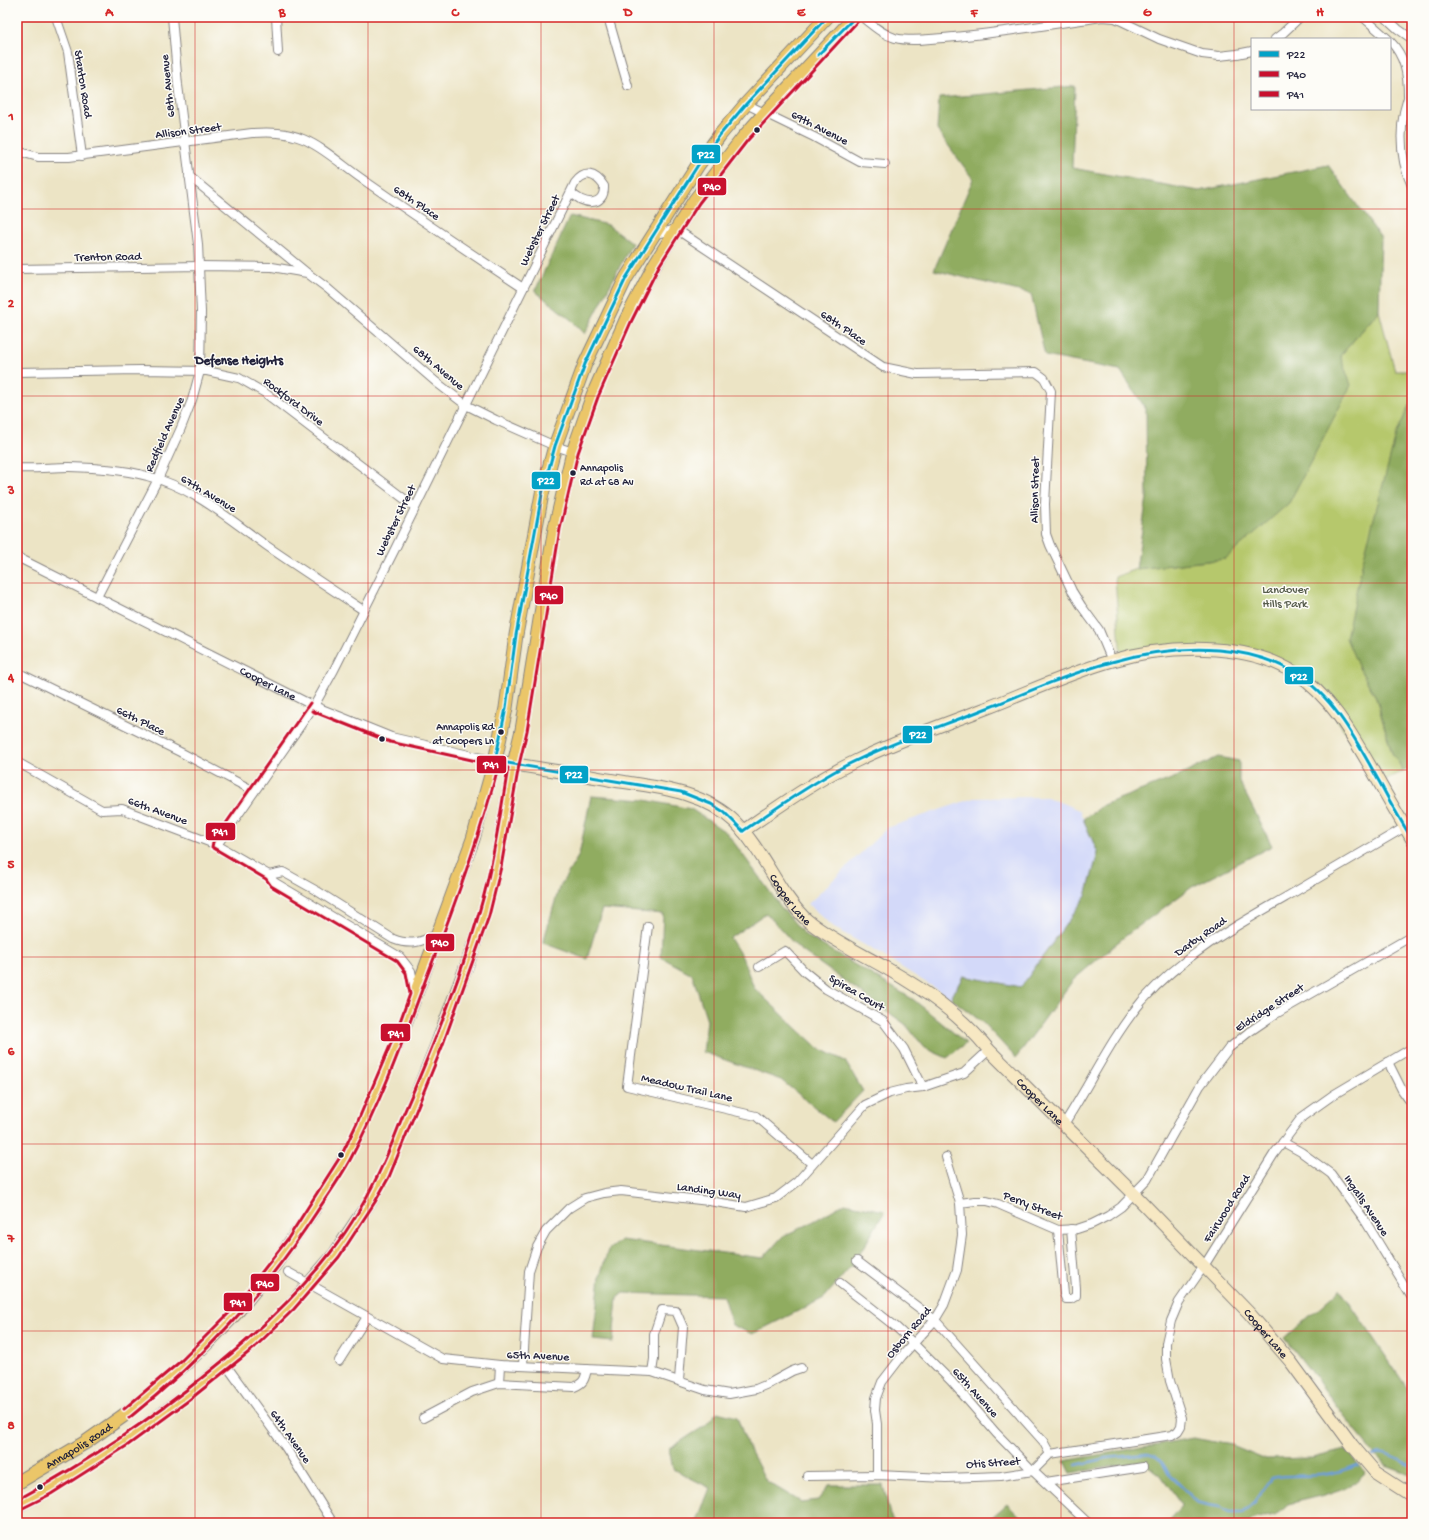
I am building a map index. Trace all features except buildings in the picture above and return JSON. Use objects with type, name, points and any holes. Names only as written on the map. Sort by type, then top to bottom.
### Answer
[{"type":"main road","name":"Annapolis Road","points":[[17,1483],[86,1442],[123,1416],[157,1389],[209,1341],[236,1313],[296,1236],[346,1156],[362,1125],[400,1036],[473,839],[495,761],[506,708],[516,635],[542,494],[555,446],[585,364],[626,278],[652,235],[719,136],[746,104],[827,17]]},
{"type":"main road","name":"Annapolis Road","points":[[17,1506],[61,1483],[121,1444],[226,1365],[264,1332],[310,1285],[335,1254],[353,1229],[384,1175],[437,1045],[484,915],[499,851],[514,764],[522,730],[554,531],[573,452],[593,395],[626,320],[658,258],[676,229],[719,169],[765,113],[855,17]]},
{"type":"street","name":"Stanton Road","points":[[56,17],[68,52],[82,156]]},
{"type":"street","name":"68th Avenue","points":[[172,17],[200,266]]},
{"type":"street","points":[[276,17],[278,52]]},
{"type":"street","points":[[608,17],[628,86]]},
{"type":"street","points":[[862,17],[878,30],[886,34],[896,38],[910,40],[962,37],[1103,17],[1115,17],[1159,39],[1202,54],[1219,56],[1237,54],[1251,50]]},
{"type":"street","points":[[1276,38],[1300,17]]},
{"type":"street","points":[[1363,17],[1387,38]]},
{"type":"street","points":[[1385,17],[1398,30],[1412,39]]},
{"type":"street","points":[[1391,38],[1398,30]]},
{"type":"street","points":[[1391,42],[1396,47],[1406,71],[1408,96],[1400,140],[1404,163],[1412,186]]},
{"type":"street","points":[[1408,96],[1412,88]]},
{"type":"street","name":"69th Avenue","points":[[746,104],[820,140],[860,162],[885,164]]},
{"type":"street","name":"Allison Street","points":[[17,152],[38,157],[82,156],[271,132],[283,133],[297,137]]},
{"type":"street","name":"68th Place","points":[[297,137],[318,147],[364,181],[523,288]]},
{"type":"street","name":"68th Avenue","points":[[189,176],[327,288],[436,382],[466,405],[555,446],[573,452]]},
{"type":"street","name":"Webster Street","points":[[218,845],[314,706],[416,506],[571,192]]},
{"type":"street","points":[[652,235],[676,229]]},
{"type":"street","name":"68th Place","points":[[676,229],[882,366],[917,374],[1036,372],[1044,378]]},
{"type":"street","points":[[200,266],[272,267],[307,272]]},
{"type":"street","name":"Trenton Road","points":[[17,269],[200,266]]},
{"type":"street","name":"Redfield Avenue","points":[[98,597],[158,479],[192,400],[200,371],[200,266]]},
{"type":"street","name":"Rockford Drive","points":[[17,372],[140,370],[200,371],[239,378],[253,385],[416,506]]},
{"type":"street","name":"Allison Street","points":[[1044,378],[1051,391],[1045,504],[1046,534],[1072,591],[1099,630],[1112,661]]},
{"type":"street","name":"67th Avenue","points":[[17,468],[94,468],[133,473],[158,479],[185,490],[201,499],[317,580],[363,610]]},
{"type":"street","name":"Cooper Lane","points":[[17,557],[314,706],[391,737],[495,761],[681,792],[712,804],[724,812],[743,831],[799,913],[808,921],[851,949],[919,988],[952,1011],[974,1031],[990,1050],[1204,1266],[1271,1338],[1362,1458],[1375,1472],[1412,1496]]},
{"type":"street","points":[[743,831],[791,798],[856,761],[1017,695],[1112,661],[1139,654],[1197,648],[1225,650],[1271,661],[1292,671],[1316,688],[1337,712],[1408,825],[1412,839]]},
{"type":"street","name":"66th Place","points":[[17,672],[180,752],[254,791]]},
{"type":"street","name":"66th Avenue","points":[[17,762],[102,810],[122,809],[218,845],[269,875],[274,882],[400,957],[411,970],[415,994]]},
{"type":"street","name":"Darby Road","points":[[1064,1124],[1124,1026],[1142,1002],[1179,965],[1210,942],[1408,825]]},
{"type":"street","points":[[269,875],[283,872],[403,943],[414,943],[438,934]]},
{"type":"street","name":"Meadow Trail Lane","points":[[648,926],[627,1086],[756,1116],[812,1164]]},
{"type":"street","name":"Eldridge Street","points":[[1134,1194],[1147,1180],[1200,1086],[1230,1048],[1249,1032],[1274,1015],[1412,936]]},
{"type":"street","name":"Spirea Court","points":[[760,967],[785,951],[805,972],[826,989],[883,1021],[904,1049],[923,1087]]},
{"type":"street","name":"Fairwood Road","points":[[1050,1454],[1172,1435],[1178,1431],[1181,1426],[1182,1418],[1170,1381],[1166,1360],[1166,1343],[1171,1320],[1179,1302],[1204,1266],[1274,1154],[1302,1117],[1314,1107],[1412,1048]]},
{"type":"street","name":"Landing Way","points":[[522,1366],[528,1271],[537,1247],[546,1231],[570,1208],[585,1198],[604,1193],[621,1191],[746,1207],[776,1198],[797,1182],[865,1105],[890,1093],[923,1087],[964,1073],[990,1050]]},
{"type":"street","points":[[1388,1062],[1402,1090],[1412,1104]]},
{"type":"street","name":"Ingalls Avenue","points":[[1283,1142],[1301,1152],[1331,1174],[1364,1219],[1412,1298]]},
{"type":"street","name":"Osborn Road","points":[[876,1475],[878,1451],[875,1410],[876,1398],[882,1382],[935,1320],[944,1305],[957,1270],[962,1235],[960,1203],[946,1157]]},
{"type":"street","name":"Perry Street","points":[[960,1203],[987,1201],[998,1204],[1058,1230],[1071,1229],[1092,1224],[1108,1216],[1134,1194]]},
{"type":"street","points":[[1058,1230],[1064,1294],[1066,1299],[1071,1299],[1076,1296],[1071,1229]]},
{"type":"street","name":"65th Avenue","points":[[857,1262],[935,1320],[1043,1441],[1050,1454]]},
{"type":"street","name":"65th Avenue","points":[[288,1272],[367,1318],[443,1359],[500,1365],[652,1372],[705,1390],[728,1394],[756,1389],[801,1368]]},
{"type":"street","name":"65th Avenue","points":[[840,1283],[896,1327],[914,1344],[951,1381],[996,1433],[1033,1471],[1088,1523]]},
{"type":"street","points":[[652,1372],[654,1359],[654,1334],[662,1310],[676,1311],[682,1327],[679,1380]]},
{"type":"street","points":[[339,1361],[367,1318]]},
{"type":"street","name":"64th Avenue","points":[[226,1365],[286,1448],[333,1523]]},
{"type":"street","points":[[499,1384],[500,1365]]},
{"type":"street","points":[[423,1418],[472,1392],[499,1384],[574,1387],[582,1384],[586,1378],[587,1369]]},
{"type":"street","name":"Otis Street","points":[[807,1476],[876,1475],[946,1478],[1001,1476],[1033,1471],[1050,1454]]},
{"type":"street","points":[[1046,1482],[1143,1467]]},
{"type":"shaded area","points":[[1047,797],[1079,810],[1099,853],[1086,896],[1021,987],[964,976],[951,998],[835,928],[808,904],[887,828],[974,798]]},
{"type":"green space","points":[[1075,86],[1072,168],[1199,191],[1328,165],[1381,238],[1379,311],[1340,356],[1351,385],[1289,503],[1225,559],[1136,569],[1147,497],[1146,409],[1120,370],[1045,356],[1031,294],[934,270],[973,179],[937,130],[939,98]]},
{"type":"green space","points":[[570,216],[608,225],[632,243],[585,334],[570,319],[535,291]]},
{"type":"green space","name":"Landover Hills Park","points":[[1379,311],[1395,371],[1412,371],[1412,399],[1407,410],[1358,666],[1376,697],[1392,753],[1404,771],[1379,783],[1316,688],[1251,655],[1197,648],[1122,658],[1115,577],[1136,569],[1225,559],[1340,356]]},
{"type":"green space","points":[[1412,399],[1412,765],[1404,771],[1392,753],[1376,697],[1358,666],[1346,638],[1363,560],[1396,435]]},
{"type":"green space","points":[[1218,757],[1239,761],[1239,781],[1272,846],[1192,887],[1124,937],[1073,980],[1016,1058],[983,1023],[951,998],[963,976],[1021,987],[1086,896],[1098,853],[1083,819],[1103,805],[1179,776]]},
{"type":"green space","points":[[591,796],[645,800],[691,809],[727,833],[781,907],[805,935],[914,1000],[966,1043],[947,1058],[925,1048],[905,1024],[798,948],[766,913],[730,938],[742,957],[754,988],[817,1047],[845,1061],[863,1091],[833,1122],[781,1080],[703,1052],[707,1020],[692,974],[661,957],[663,914],[602,909],[587,959],[543,943],[559,888],[579,855]]},
{"type":"green space","points":[[845,1203],[885,1211],[855,1262],[824,1298],[752,1334],[732,1325],[723,1296],[623,1293],[617,1298],[613,1342],[593,1340],[600,1276],[608,1250],[621,1240],[763,1258],[783,1236],[807,1225]]},
{"type":"green space","points":[[1340,1289],[1412,1395],[1412,1475],[1385,1465],[1349,1422],[1285,1338]]},
{"type":"green space","points":[[717,1412],[737,1417],[747,1444],[766,1481],[801,1502],[818,1500],[829,1485],[883,1485],[890,1515],[895,1523],[696,1523],[710,1488],[673,1469],[669,1449],[706,1425]]},
{"type":"green space","points":[[1193,1438],[1232,1445],[1266,1459],[1313,1458],[1345,1450],[1366,1472],[1351,1486],[1325,1495],[1288,1504],[1276,1515],[1257,1518],[1245,1523],[1166,1523],[1182,1505],[1160,1474],[1142,1462],[1070,1473],[1064,1461]]},
{"type":"green space","points":[[1007,1504],[1026,1523],[985,1523]]},
{"type":"waterway","points":[[1076,1465],[1107,1458],[1148,1454],[1157,1457],[1163,1463],[1168,1473],[1197,1502],[1221,1507],[1231,1512],[1242,1512],[1255,1502],[1272,1478],[1284,1476],[1321,1475],[1358,1465]]},
{"type":"waterway","points":[[1374,1455],[1388,1455],[1412,1466]]},
{"type":"transit line","name":"P22","points":[[743,831],[724,812],[711,804],[681,792],[495,761],[506,708],[516,635],[542,494],[555,446],[585,364],[626,278],[698,165],[719,136],[746,104],[827,17]]},
{"type":"transit line","name":"P22","points":[[818,55],[855,17]]},
{"type":"transit line","name":"P40","points":[[19,1510],[51,1494],[128,1445],[188,1401],[254,1348],[294,1309],[339,1257],[375,1202],[389,1177],[442,1047],[489,916],[501,867],[519,765],[527,731],[560,529],[578,453],[598,397],[631,322],[659,266],[699,203],[747,141],[859,20]]},
{"type":"transit line","name":"P22","points":[[743,831],[828,775],[859,759],[896,743],[1073,674],[1129,657],[1187,649],[1218,650],[1248,654],[1268,660],[1286,668],[1309,683],[1334,708],[1354,737],[1412,839]]},
{"type":"transit line","name":"P41","points":[[124,1409],[182,1360],[232,1310],[287,1240],[342,1154],[357,1123],[398,1027],[410,994],[406,973],[397,961],[271,886],[266,879],[212,847],[213,842],[310,703]]},
{"type":"transit line","name":"P41","points":[[17,1500],[92,1456],[140,1424],[186,1390],[258,1330],[304,1285],[318,1269],[360,1210],[372,1187],[389,1151],[448,1006],[484,895],[495,847],[508,768],[390,742],[312,711]]},
{"type":"transit line","name":"P40","points":[[129,1418],[207,1348],[253,1298],[296,1243],[347,1165],[383,1091],[448,923],[476,842],[500,760]]},
{"type":"place","name":"Annapolis Rd at 68 Av","points":[[573,473]]},
{"type":"place","name":"Annapolis Rd at Coopers Ln","points":[[501,732]]},
{"type":"district","name":"Defense Heights","points":[[239,359]]}]
